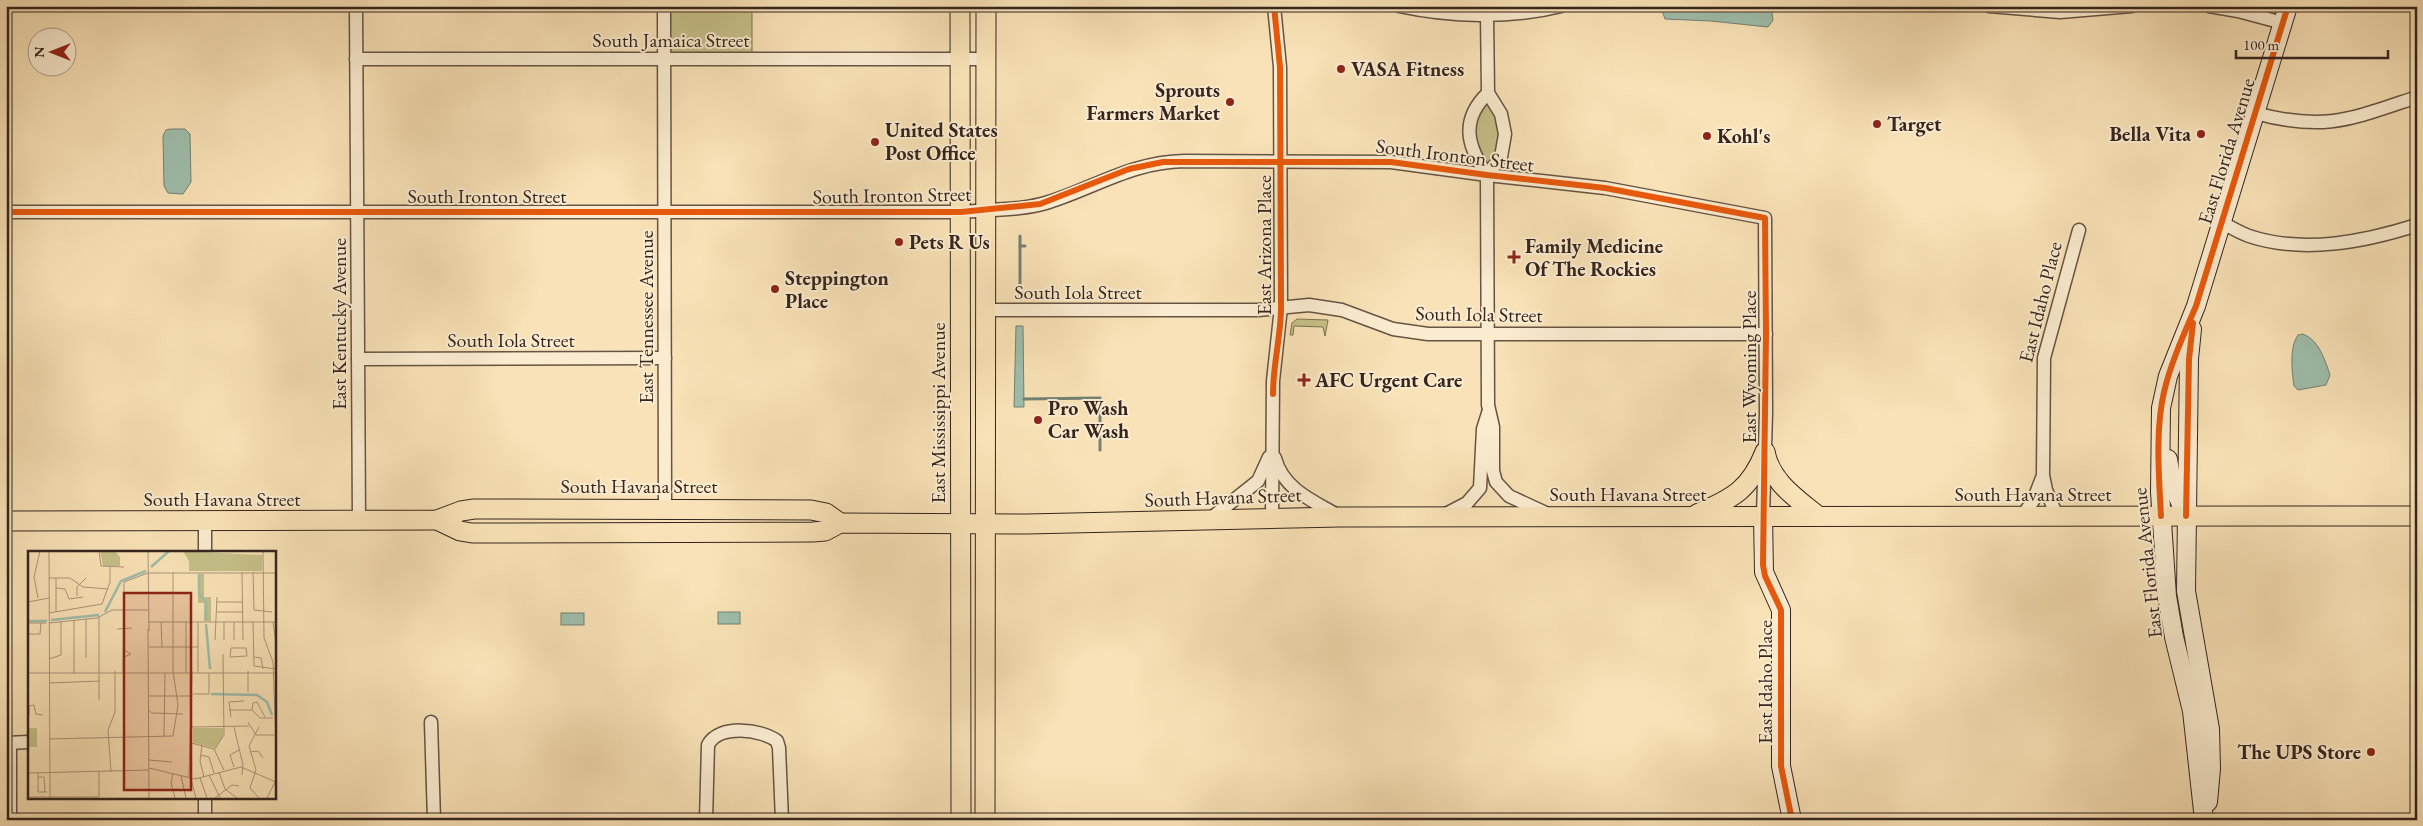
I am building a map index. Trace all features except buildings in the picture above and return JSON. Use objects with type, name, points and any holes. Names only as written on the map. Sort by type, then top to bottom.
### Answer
[{"type":"main road","name":"East Mississippi Avenue","points":[[960,6],[960,820]]},
{"type":"main road","points":[[985,820],[986,6]]},
{"type":"main road","points":[[1691,516],[1729,499],[1747,486],[1756,474],[1766,452]]},
{"type":"main road","points":[[1766,452],[1770,469],[1780,484],[1818,516]]},
{"type":"main road","points":[[679,533],[690,520],[712,508]]},
{"type":"main road","name":"South Havana Street","points":[[6,521],[437,520],[461,511],[474,509],[712,508],[812,510],[826,513],[840,523]]},
{"type":"main road","points":[[526,533],[553,509]]},
{"type":"main road","points":[[640,533],[659,520],[665,509]]},
{"type":"main road","name":"South Havana Street","points":[[437,520],[466,532],[679,533],[813,532],[827,530],[840,523],[985,525],[1340,516],[2417,516]]},
{"type":"street","name":"East Kentucky Avenue","points":[[356,6],[359,521]]},
{"type":"street","name":"East Tennessee Avenue","points":[[664,6],[665,509]]},
{"type":"street","name":"East Arizona Place","points":[[1272,518],[1274,364],[1281,322],[1280,52],[1274,6]]},
{"type":"street","points":[[1399,6],[1444,13],[1487,14],[1523,13],[1561,6]]},
{"type":"street","points":[[1988,6],[2060,12],[2132,6]]},
{"type":"street","points":[[2209,6],[2238,11],[2283,23]]},
{"type":"street","name":"East Florida Avenue","points":[[2205,820],[2192,711],[2167,596],[2161,516],[2160,439],[2163,394],[2176,353],[2196,306],[2288,6]]},
{"type":"street","points":[[1487,14],[1488,93],[1501,114],[1504,134],[1501,156],[1487,176]]},
{"type":"street","name":"South Jamaica Street","points":[[356,58],[985,59]]},
{"type":"street","points":[[1442,516],[1467,503],[1480,488],[1483,429],[1488,412],[1487,176],[1473,152],[1470,139],[1473,112],[1488,93]]},
{"type":"street","points":[[2255,113],[2295,122],[2325,124],[2347,120],[2417,98]]},
{"type":"street","name":"South Ironton Street","points":[[6,212],[961,212],[1047,203],[1121,172],[1154,163],[1184,161],[1280,161],[1391,162],[1487,176],[1605,188],[1765,218]]},
{"type":"street","name":"East Wyoming Place","points":[[1763,516],[1766,452],[1765,218]]},
{"type":"street","points":[[2221,222],[2249,236],[2304,244],[2346,242],[2374,238],[2417,225]]},
{"type":"street","name":"East Idaho Place","points":[[2057,516],[2046,490],[2043,475],[2043,378],[2045,350],[2079,230]]},
{"type":"street","name":"South Iola Street","points":[[985,310],[1258,310],[1309,305],[1335,308],[1393,329],[1420,334],[1766,334]]},
{"type":"street","name":"East Florida Avenue","points":[[2196,306],[2189,359],[2185,570],[2188,610],[2206,699],[2211,742],[2211,769],[2205,820]]},
{"type":"street","name":"South Iola Street","points":[[358,359],[665,358]]},
{"type":"street","points":[[2163,394],[2165,438],[2170,472],[2176,496],[2186,516]]},
{"type":"street","points":[[1488,412],[1493,427],[1492,472],[1496,482],[1509,496],[1552,516]]},
{"type":"street","points":[[1272,445],[1278,468],[1293,489],[1340,516]]},
{"type":"street","points":[[1209,520],[1258,480],[1264,471],[1272,445]]},
{"type":"street","name":"East Idaho Place","points":[[2022,516],[2033,500],[2043,475]]},
{"type":"street","name":"East Idaho Place","points":[[1763,516],[1764,572],[1781,610],[1781,766],[1792,820]]},
{"type":"street","points":[[205,521],[205,551]]},
{"type":"street","points":[[430,722],[434,820]]},
{"type":"street","points":[[706,820],[708,745],[713,736],[718,734],[746,732],[762,733],[777,741],[779,748],[782,820]]},
{"type":"street","points":[[10,820],[8,743],[28,742]]},
{"type":"street","points":[[205,798],[205,820]]},
{"type":"shaded area","points":[[669,6],[752,6],[752,54],[669,54]]},
{"type":"shaded area","points":[[1661,8],[1768,9],[1772,13],[1773,20],[1768,27],[1711,21],[1665,19]]},
{"type":"shaded area","points":[[1488,93],[1501,114],[1496,165],[1479,164],[1470,139]]},
{"type":"shaded area","points":[[185,129],[190,134],[191,182],[183,194],[168,193],[164,186],[163,136],[166,130]]},
{"type":"shaded area","points":[[1297,319],[1328,320],[1325,336],[1323,327],[1294,326],[1293,335],[1290,335],[1292,323]]},
{"type":"shaded area","points":[[1016,326],[1023,326],[1024,407],[1014,407]]},
{"type":"shaded area","points":[[2303,334],[2309,337],[2317,346],[2330,375],[2326,385],[2298,390],[2294,386],[2292,353],[2295,340],[2298,335]]},
{"type":"shaded area","points":[[718,612],[740,612],[740,624],[718,624]]},
{"type":"shaded area","points":[[561,613],[584,613],[584,625],[561,625]]},
{"type":"waterway","points":[[1020,236],[1020,299]]},
{"type":"waterway","points":[[1020,246],[1025,246]]},
{"type":"waterway","points":[[1024,399],[1100,398],[1100,450]]},
{"type":"cycle path","points":[[1273,394],[1281,307],[1280,67],[1274,6]]},
{"type":"cycle path","points":[[2161,516],[2159,422],[2164,392],[2174,359],[2196,306],[2288,6]]},
{"type":"cycle path","points":[[6,212],[961,212],[1040,204],[1129,169],[1163,162],[1391,162],[1605,188],[1765,218],[1766,334],[1763,565],[1765,576],[1781,610],[1781,766],[1792,820]]},
{"type":"cycle path","points":[[2186,516],[2189,359],[2193,323]]},
{"type":"place","name":"VASA Fitness","points":[[1341,69]]},
{"type":"place","name":"Sprouts Farmers Market","points":[[1230,102]]},
{"type":"place","name":"Target","points":[[1877,124]]},
{"type":"place","name":"Bella Vita","points":[[2201,134]]},
{"type":"place","name":"Kohl's","points":[[1707,136]]},
{"type":"place","name":"United States Post Office","points":[[875,142]]},
{"type":"place","name":"Pets R Us","points":[[899,242]]},
{"type":"place","name":"Family Medicine Of The Rockies","points":[[1514,257]]},
{"type":"place","name":"Steppington Place","points":[[775,289]]},
{"type":"place","name":"AFC Urgent Care","points":[[1304,380]]},
{"type":"place","name":"Pro Wash Car Wash","points":[[1038,420]]},
{"type":"place","name":"The UPS Store","points":[[2371,752]]}]
